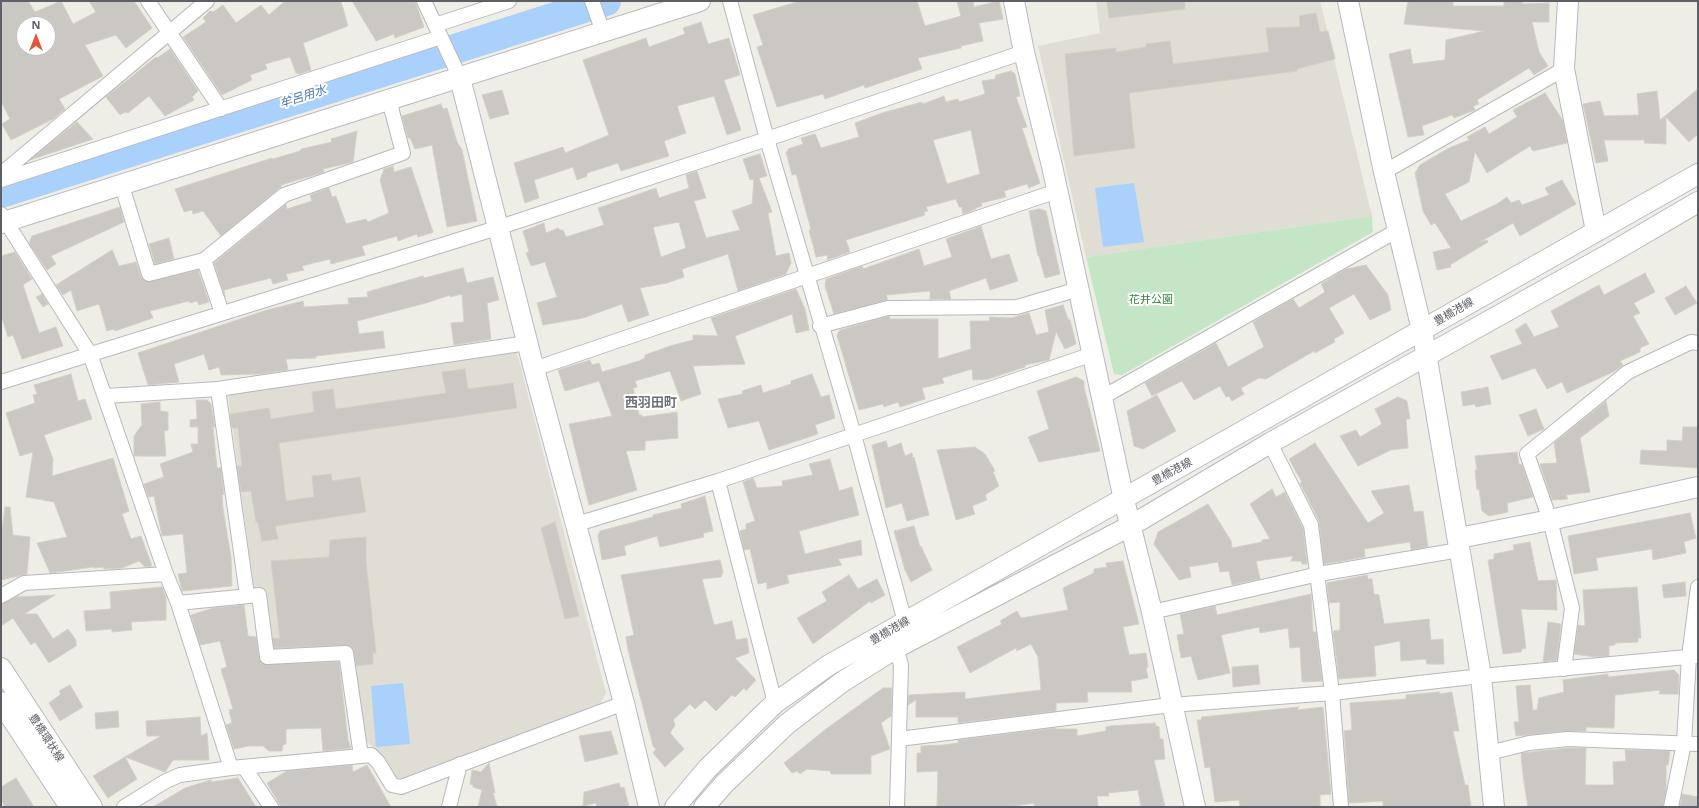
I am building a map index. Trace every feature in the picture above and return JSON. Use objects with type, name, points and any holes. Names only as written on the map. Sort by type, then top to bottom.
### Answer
[{"type":"street","points":[[148,1],[221,109]]},
{"type":"street","points":[[1,174],[168,32],[207,1]]},
{"type":"street","points":[[424,1],[460,78],[497,228],[577,524],[649,807]]},
{"type":"street","points":[[1,180],[221,109],[440,35],[509,1]]},
{"type":"street","points":[[271,807],[238,768],[166,574],[106,396],[90,354],[2,220],[122,186],[460,78],[597,16],[700,1]]},
{"type":"street","points":[[730,1],[767,139],[820,326],[854,435],[905,622]]},
{"type":"street","points":[[1014,1],[1024,52],[1057,190],[1103,397],[1124,500],[1132,525],[1195,807]]},
{"type":"street","points":[[1348,1],[1384,172],[1422,330],[1482,676],[1494,807]]},
{"type":"street","points":[[1568,1],[1564,69],[1596,231]]},
{"type":"street","points":[[1,382],[497,228],[1024,52]]},
{"type":"street","points":[[1384,172],[1564,69]]},
{"type":"street","points":[[122,186],[149,274],[204,260],[284,195],[403,153],[389,100]]},
{"type":"street","name":"豊橋港線","points":[[675,807],[707,769],[775,704],[829,665],[1124,500],[1698,174]]},
{"type":"street","points":[[534,369],[1057,190]]},
{"type":"street","name":"豊橋港線","points":[[704,807],[724,784],[787,724],[842,682],[896,648],[1132,525],[1270,443],[1698,202]]},
{"type":"street","points":[[1103,397],[1398,230]]},
{"type":"street","points":[[204,260],[222,313]]},
{"type":"street","points":[[820,326],[888,308],[1017,307],[1079,289]]},
{"type":"street","points":[[1564,669],[1572,608],[1550,520],[1527,454],[1628,372],[1691,342],[1698,343]]},
{"type":"street","points":[[106,396],[218,390],[527,343]]},
{"type":"street","points":[[577,524],[718,481],[1093,354]]},
{"type":"street","points":[[218,390],[247,595]]},
{"type":"street","points":[[1270,443],[1311,525],[1319,574],[1332,693],[1341,807]]},
{"type":"street","points":[[718,481],[775,704]]},
{"type":"street","points":[[1152,612],[1459,544],[1550,520],[1698,487]]},
{"type":"street","points":[[1,596],[24,583],[166,574]]},
{"type":"street","points":[[1671,807],[1691,743],[1698,587]]},
{"type":"street","points":[[178,603],[259,595],[267,658],[346,652],[360,756]]},
{"type":"street","points":[[896,648],[901,666],[897,807]]},
{"type":"street","points":[[899,739],[1172,705],[1332,693],[1482,676],[1694,656]]},
{"type":"street","name":"豊橋環状線","points":[[1,668],[92,807]]},
{"type":"street","name":"豊橋環状線","points":[[1,702],[70,807]]},
{"type":"street","points":[[124,807],[166,781],[180,775],[360,756],[371,756],[378,762],[392,785],[401,787],[624,704]]},
{"type":"street","points":[[1489,753],[1529,743],[1567,739],[1691,743]]},
{"type":"street","points":[[449,807],[460,764]]},
{"type":"shaded area","points":[[1096,1],[1320,1],[1372,216],[1086,257],[1038,46],[1100,33]]},
{"type":"shaded area","points":[[516,349],[606,693],[600,704],[404,779],[393,777],[382,755],[364,739],[350,647],[271,651],[264,590],[254,590],[228,394]]},
{"type":"green space","name":"花井公園","points":[[1372,216],[1373,232],[1122,375],[1114,374],[1086,257]]},
{"type":"water","points":[[1134,183],[1144,242],[1103,247],[1095,188]]},
{"type":"water","points":[[403,683],[410,744],[376,747],[371,686]]},
{"type":"building","points":[[1,1],[28,1],[35,12],[61,1],[73,24],[96,12],[89,1],[134,1],[152,28],[126,48],[116,35],[85,45],[103,76],[59,99],[65,109],[53,119],[11,140],[2,124],[10,119],[1,101]]},
{"type":"building","points":[[285,1],[341,1],[348,26],[303,43],[311,70],[299,74],[296,73],[290,57],[265,64],[267,69],[250,75],[252,80],[222,95],[183,37],[206,22],[203,18],[210,11],[213,12],[223,5],[236,23],[261,5],[269,15]]},
{"type":"building","points":[[352,1],[415,1],[424,27],[395,38],[394,34],[376,41]]},
{"type":"building","points":[[800,1],[917,1],[925,26],[961,16],[957,1],[973,1],[974,7],[999,1],[1003,19],[979,23],[983,41],[961,46],[961,48],[918,58],[922,69],[865,88],[864,85],[825,99],[823,94],[777,107],[757,47],[763,45],[753,15]]},
{"type":"building","points":[[1107,1],[1185,1],[1185,9],[1109,18]]},
{"type":"building","points":[[1408,1],[1453,1],[1453,6],[1504,6],[1504,1],[1522,1],[1522,4],[1549,3],[1549,22],[1532,22],[1539,52],[1548,66],[1534,75],[1529,68],[1477,100],[1479,104],[1473,106],[1475,110],[1454,118],[1452,115],[1422,126],[1424,135],[1408,137],[1389,54],[1410,49],[1413,64],[1445,60],[1446,40],[1484,31],[1404,24]]},
{"type":"building","points":[[1316,13],[1320,32],[1328,31],[1335,59],[1297,69],[1297,71],[1129,93],[1135,148],[1074,156],[1065,54],[1116,48],[1116,52],[1146,47],[1146,44],[1170,41],[1173,64],[1269,52],[1266,28],[1300,27],[1299,16]]},
{"type":"building","points":[[701,22],[708,44],[729,38],[740,75],[724,80],[741,130],[727,135],[714,96],[677,106],[686,133],[664,141],[669,156],[621,171],[618,163],[587,173],[587,176],[577,180],[573,167],[534,180],[539,198],[525,203],[514,163],[563,147],[565,153],[609,135],[583,60],[646,38],[649,47],[685,34],[683,28]]},
{"type":"building","points":[[170,49],[198,91],[192,97],[194,100],[165,116],[149,96],[128,113],[125,112],[120,115],[106,97],[156,57],[157,58]]},
{"type":"building","points":[[1011,71],[1015,74],[1020,96],[1016,97],[1027,127],[1022,128],[1040,183],[1029,188],[1027,184],[1004,191],[1006,197],[981,203],[982,206],[963,214],[962,207],[959,207],[956,199],[926,207],[928,211],[924,212],[925,215],[846,240],[850,252],[827,260],[828,255],[816,257],[809,230],[811,230],[796,174],[792,175],[786,152],[788,149],[803,144],[801,138],[815,134],[821,148],[859,137],[855,123],[882,113],[922,102],[923,104],[944,96],[946,102],[958,99],[959,102],[985,94],[982,81],[995,79],[996,75]],"holes":[[[971,130],[980,174],[947,184],[933,140]]]},
{"type":"building","points":[[1698,89],[1698,134],[1689,142],[1666,117],[1666,144],[1644,143],[1645,140],[1604,140],[1608,161],[1596,163],[1583,104],[1600,101],[1604,116],[1639,115],[1637,94],[1657,91],[1660,120]]},
{"type":"building","points":[[502,90],[509,114],[490,119],[482,95]]},
{"type":"building","points":[[1545,93],[1563,121],[1567,143],[1533,151],[1530,146],[1487,173],[1475,152],[1469,182],[1445,194],[1461,221],[1497,204],[1507,197],[1511,203],[1519,200],[1522,205],[1549,195],[1545,188],[1562,180],[1576,204],[1520,236],[1513,223],[1480,242],[1487,240],[1488,242],[1450,265],[1451,267],[1437,270],[1433,252],[1451,248],[1435,223],[1431,225],[1423,211],[1415,173],[1420,165],[1449,148],[1469,140],[1467,137],[1485,127],[1489,134],[1517,117],[1513,110]]},
{"type":"building","points":[[441,104],[443,109],[447,108],[457,142],[462,150],[477,221],[447,227],[432,145],[415,149],[410,138],[408,138],[402,116]]},
{"type":"building","points":[[77,122],[93,139],[30,160]]},
{"type":"building","points":[[357,131],[353,162],[323,169],[324,172],[281,185],[281,187],[221,236],[203,211],[193,214],[192,210],[184,212],[175,189],[272,158],[273,159],[300,151],[301,149],[332,142],[331,139]]},
{"type":"building","points":[[760,154],[767,176],[759,178],[772,212],[768,213],[776,256],[789,253],[791,263],[786,274],[738,291],[728,254],[682,269],[684,277],[667,283],[640,288],[649,315],[628,322],[622,304],[583,318],[543,325],[537,303],[557,297],[545,262],[531,266],[526,253],[529,252],[523,231],[544,223],[546,233],[558,228],[563,230],[566,237],[604,225],[598,208],[656,188],[659,198],[689,188],[686,175],[697,171],[706,198],[694,201],[706,238],[740,230],[732,211],[752,204],[754,179],[750,180],[743,159]],"holes":[[[679,222],[686,248],[661,257],[653,227]]]},
{"type":"building","points":[[393,166],[394,172],[411,167],[433,232],[418,237],[417,234],[398,241],[397,236],[362,246],[365,255],[331,264],[330,259],[302,266],[304,270],[286,274],[288,280],[273,284],[271,278],[224,290],[225,297],[214,263],[286,204],[287,209],[312,201],[310,195],[329,188],[332,197],[336,196],[346,224],[366,219],[368,222],[389,213],[380,180],[384,169]]},
{"type":"building","points":[[120,207],[124,222],[51,256],[56,264],[47,270],[29,243],[32,236]]},
{"type":"building","points":[[1040,209],[1046,211],[1060,274],[1045,278],[1038,256],[1029,211]]},
{"type":"building","points":[[981,226],[991,259],[1009,254],[1018,281],[990,290],[986,278],[949,291],[951,299],[930,299],[930,291],[886,295],[888,300],[834,314],[825,286],[826,279],[862,266],[863,269],[919,249],[924,266],[952,257],[946,239]]},
{"type":"building","points":[[169,238],[174,259],[155,264],[149,244]]},
{"type":"building","points":[[112,250],[119,266],[136,262],[141,277],[147,282],[198,270],[209,302],[199,305],[197,301],[190,303],[189,301],[150,311],[153,318],[115,331],[114,329],[107,331],[99,304],[77,311],[71,290],[63,295],[56,285]]},
{"type":"building","points":[[15,252],[32,279],[23,285],[39,333],[56,327],[63,346],[22,359],[13,335],[8,337],[1,315],[1,256]]},
{"type":"building","points":[[1366,265],[1388,295],[1391,310],[1370,320],[1354,294],[1329,308],[1344,333],[1334,339],[1335,342],[1315,353],[1314,351],[1266,379],[1259,378],[1241,388],[1244,394],[1232,401],[1229,396],[1226,397],[1220,386],[1194,400],[1182,381],[1152,396],[1145,383],[1216,343],[1228,367],[1264,347],[1253,322],[1293,299],[1299,308],[1325,292],[1321,284],[1346,269]]},
{"type":"building","points":[[463,268],[467,283],[493,277],[499,300],[487,303],[491,339],[454,345],[451,323],[464,322],[462,294],[450,297],[450,295],[426,303],[357,321],[359,334],[383,331],[385,348],[316,356],[316,358],[286,359],[288,370],[259,374],[221,375],[219,367],[209,370],[204,354],[174,364],[179,382],[148,385],[138,353],[267,310],[303,301],[304,307],[349,304],[348,298],[368,297],[367,292],[423,276],[424,278]]},
{"type":"building","points":[[1645,273],[1655,292],[1634,303],[1640,313],[1633,316],[1649,344],[1640,348],[1640,352],[1620,361],[1623,365],[1615,371],[1567,393],[1562,382],[1547,389],[1535,368],[1502,380],[1490,356],[1522,344],[1515,330],[1526,323],[1534,337],[1559,327],[1551,311],[1599,285],[1604,295]]},
{"type":"building","points":[[1686,286],[1697,303],[1675,315],[1665,298]]},
{"type":"building","points":[[796,289],[805,309],[809,330],[796,333],[792,314],[735,336],[745,364],[693,366],[701,394],[681,401],[670,371],[635,381],[637,387],[633,388],[639,415],[642,415],[642,417],[677,412],[678,438],[645,441],[645,450],[626,451],[637,490],[589,505],[569,424],[612,416],[599,381],[565,391],[558,370],[590,360],[592,365],[599,363],[602,372],[639,361],[645,358],[645,355],[670,346],[693,340],[693,335],[718,336],[711,318]]},
{"type":"building","points":[[42,294],[48,304],[43,307],[36,297]]},
{"type":"building","points":[[1063,305],[1068,319],[1070,320],[1076,344],[1065,349],[1056,332],[1049,360],[1025,365],[1025,367],[988,379],[973,380],[972,369],[942,378],[944,383],[922,388],[925,399],[900,407],[898,402],[884,407],[883,404],[859,410],[837,335],[840,330],[889,316],[890,319],[938,319],[938,359],[971,349],[970,321],[989,321],[990,317],[1011,318],[1029,313],[1036,335],[1049,332],[1045,310]]},
{"type":"building","points":[[465,369],[468,389],[513,383],[517,408],[279,443],[286,501],[314,497],[312,476],[331,474],[332,481],[360,477],[366,512],[275,526],[278,539],[262,541],[258,523],[256,522],[251,491],[241,492],[237,466],[242,466],[238,428],[232,428],[230,414],[269,408],[271,419],[314,412],[312,392],[333,389],[336,409],[446,393],[442,372]]},
{"type":"building","points":[[71,374],[78,401],[85,399],[92,419],[44,435],[53,459],[52,476],[113,458],[129,511],[122,514],[131,539],[141,536],[152,566],[145,567],[139,561],[122,568],[104,569],[103,567],[93,567],[50,573],[37,543],[67,537],[54,502],[26,497],[33,452],[20,456],[6,413],[35,403],[33,395],[37,394],[34,385]]},
{"type":"building","points":[[812,374],[821,397],[829,395],[835,418],[815,425],[818,434],[769,450],[759,421],[728,428],[718,399],[743,394],[742,391],[761,385],[763,393],[791,384],[791,381]]},
{"type":"building","points":[[1076,377],[1084,381],[1084,387],[1100,451],[1039,462],[1028,437],[1049,429],[1037,391]]},
{"type":"building","points":[[1488,387],[1491,404],[1476,407],[1475,404],[1463,406],[1461,392]]},
{"type":"building","points":[[1157,395],[1176,431],[1143,449],[1134,446],[1127,411]]},
{"type":"building","points":[[1398,397],[1407,401],[1410,419],[1406,419],[1408,448],[1391,450],[1358,466],[1340,436],[1356,430],[1360,437],[1382,424],[1375,409]]},
{"type":"building","points":[[196,400],[207,400],[211,404],[215,427],[213,427],[217,468],[221,468],[224,494],[222,495],[223,509],[231,557],[232,586],[182,591],[178,574],[187,573],[183,534],[162,536],[154,496],[148,497],[144,484],[164,477],[160,464],[193,452],[191,444],[198,444],[198,427],[190,427],[190,420],[197,419]]},
{"type":"building","points":[[1606,401],[1609,416],[1580,438],[1590,492],[1566,495],[1568,499],[1552,500],[1540,464],[1557,463],[1554,443]]},
{"type":"building","points":[[160,402],[160,411],[168,412],[168,430],[164,431],[166,456],[134,456],[134,436],[142,425],[141,404]]},
{"type":"building","points":[[1536,409],[1544,429],[1528,436],[1519,415]]},
{"type":"building","points":[[1683,427],[1698,427],[1698,468],[1640,464],[1641,450],[1667,451],[1667,440],[1682,441]]},
{"type":"building","points":[[886,441],[888,448],[901,443],[905,456],[912,453],[929,515],[907,521],[902,503],[886,508],[872,445]]},
{"type":"building","points":[[1315,443],[1368,523],[1384,513],[1371,491],[1409,485],[1414,512],[1423,511],[1428,547],[1411,550],[1410,542],[1364,549],[1365,557],[1324,564],[1319,521],[1300,483],[1302,482],[1289,459]]},
{"type":"building","points":[[975,447],[985,454],[995,471],[993,472],[999,486],[985,495],[987,500],[972,506],[975,514],[956,520],[937,450]]},
{"type":"building","points":[[1517,452],[1519,464],[1522,465],[1533,497],[1507,503],[1508,512],[1489,516],[1482,511],[1479,489],[1477,490],[1475,456]]},
{"type":"building","points":[[830,459],[839,491],[852,487],[859,515],[799,531],[805,554],[861,540],[862,555],[838,559],[842,565],[787,575],[789,583],[767,589],[767,582],[758,584],[750,549],[744,550],[740,531],[746,529],[746,524],[755,521],[743,482],[753,478],[757,488],[783,486],[782,481],[813,475],[809,464]]},
{"type":"building","points":[[1272,489],[1276,497],[1285,492],[1303,528],[1307,564],[1302,564],[1301,561],[1291,561],[1293,556],[1256,561],[1260,579],[1232,585],[1229,571],[1220,572],[1218,562],[1189,567],[1191,577],[1179,580],[1154,544],[1158,532],[1208,504],[1231,541],[1232,548],[1270,539],[1250,504]]},
{"type":"building","points":[[705,496],[713,531],[703,533],[704,537],[660,547],[657,536],[624,546],[626,555],[602,560],[598,536],[600,531],[682,508],[681,504]]},
{"type":"building","points":[[5,507],[10,507],[13,535],[30,537],[27,574],[1,580],[1,538]]},
{"type":"building","points":[[1690,513],[1696,538],[1684,542],[1686,553],[1653,560],[1652,549],[1596,558],[1598,570],[1574,574],[1568,536]]},
{"type":"building","points":[[555,522],[579,616],[565,619],[541,528]]},
{"type":"building","points":[[914,526],[920,547],[921,546],[932,570],[911,582],[905,570],[894,531]]},
{"type":"building","points":[[366,537],[366,561],[376,653],[373,653],[373,664],[356,666],[353,648],[346,645],[274,648],[273,638],[280,639],[271,561],[329,557],[330,540]]},
{"type":"building","points":[[1530,542],[1538,581],[1556,580],[1557,610],[1521,609],[1526,648],[1522,649],[1521,652],[1503,654],[1488,560],[1494,559],[1494,554],[1514,550],[1513,545]]},
{"type":"building","points":[[720,560],[723,572],[721,577],[702,579],[714,625],[732,621],[736,640],[747,638],[749,653],[735,658],[756,680],[746,691],[744,688],[735,697],[732,695],[716,711],[705,700],[695,709],[690,704],[673,720],[675,725],[670,733],[684,749],[665,767],[653,753],[656,749],[653,746],[628,650],[626,637],[634,635],[621,575]]},
{"type":"building","points":[[1123,561],[1139,624],[1123,627],[1129,655],[1146,653],[1148,667],[1146,668],[1148,678],[1131,681],[1132,692],[1087,692],[1088,702],[1056,703],[1056,711],[958,723],[958,717],[916,717],[916,700],[908,705],[909,695],[965,692],[965,699],[1041,690],[1038,657],[1031,644],[1017,651],[1016,648],[970,673],[957,647],[1002,624],[1000,621],[1017,611],[1021,618],[1068,610],[1063,588],[1094,573],[1094,569],[1107,567],[1106,563]]},
{"type":"building","points":[[849,575],[858,589],[877,579],[885,595],[871,603],[870,601],[813,644],[797,618],[827,601],[822,592]]},
{"type":"building","points":[[1367,575],[1368,579],[1372,579],[1374,594],[1379,595],[1384,624],[1429,619],[1431,640],[1443,639],[1444,664],[1427,664],[1426,659],[1401,661],[1400,641],[1374,646],[1376,676],[1339,679],[1333,631],[1340,630],[1340,602],[1329,603],[1327,583]]},
{"type":"building","points":[[1685,582],[1686,596],[1664,598],[1662,585]]},
{"type":"building","points":[[162,587],[166,597],[166,620],[131,622],[132,630],[112,632],[112,629],[86,631],[84,611],[111,609],[110,592]]},
{"type":"building","points":[[1637,587],[1641,638],[1638,638],[1638,642],[1615,643],[1615,645],[1609,646],[1609,656],[1595,657],[1574,654],[1578,625],[1585,626],[1583,590]]},
{"type":"building","points":[[1311,594],[1313,632],[1316,632],[1322,681],[1302,682],[1300,647],[1290,648],[1288,628],[1260,633],[1259,627],[1221,635],[1230,673],[1198,680],[1191,656],[1181,658],[1177,635],[1184,634],[1180,614],[1215,606],[1217,615]]},
{"type":"building","points":[[55,595],[24,614],[37,614],[53,639],[68,629],[76,640],[76,646],[49,663],[35,642],[31,645],[13,618],[1,626],[1,604],[16,597]]},
{"type":"building","points":[[244,605],[248,636],[256,637],[259,658],[263,664],[339,662],[348,740],[351,748],[323,751],[321,728],[286,729],[286,744],[283,745],[282,751],[269,751],[263,746],[249,746],[234,749],[226,725],[232,723],[229,710],[233,709],[221,669],[227,667],[220,641],[200,645],[191,615],[213,608]]},
{"type":"building","points":[[1548,622],[1561,624],[1557,660],[1543,662]]},
{"type":"building","points":[[1258,665],[1260,684],[1233,687],[1232,667]]},
{"type":"building","points":[[1674,670],[1679,675],[1678,694],[1659,694],[1660,690],[1615,695],[1614,728],[1586,727],[1586,731],[1566,731],[1516,736],[1514,722],[1519,722],[1516,686],[1530,685],[1533,710],[1537,710],[1539,698],[1564,692],[1563,680],[1608,674],[1608,677]]},
{"type":"building","points":[[70,685],[83,707],[60,721],[49,703],[61,694],[59,691]]},
{"type":"building","points":[[883,688],[892,688],[891,716],[881,723],[890,749],[871,756],[871,774],[831,774],[830,771],[807,769],[800,774],[797,771],[792,773],[784,763],[826,729]]},
{"type":"building","points":[[1439,692],[1440,694],[1452,692],[1459,731],[1453,731],[1465,785],[1468,785],[1471,807],[1383,807],[1383,801],[1349,803],[1344,731],[1352,730],[1350,703],[1406,699],[1406,695]]},
{"type":"building","points":[[1299,707],[1297,710],[1323,707],[1331,794],[1320,795],[1320,807],[1240,807],[1239,800],[1215,802],[1210,767],[1205,768],[1197,720],[1201,720],[1202,717]]},
{"type":"building","points":[[118,711],[119,727],[96,729],[95,713]]},
{"type":"building","points":[[200,717],[201,736],[207,733],[209,760],[173,760],[165,772],[125,757],[161,736],[147,736],[146,721]]},
{"type":"building","points":[[1155,723],[1156,726],[1159,727],[1160,739],[1163,739],[1165,759],[1154,760],[1165,807],[1141,807],[1138,790],[1108,793],[1109,796],[1097,796],[1098,807],[1035,807],[1034,803],[1008,807],[937,807],[938,771],[917,772],[917,753],[921,753],[921,746],[958,743],[958,740],[1056,728],[1077,729],[1077,736],[1106,731],[1106,727],[1110,726]]},
{"type":"building","points":[[611,731],[618,754],[585,762],[579,736]]},
{"type":"building","points":[[1567,748],[1586,748],[1585,785],[1614,785],[1613,762],[1626,761],[1625,750],[1670,751],[1668,765],[1666,765],[1666,791],[1663,807],[1528,807],[1521,757],[1522,753]]},
{"type":"building","points":[[125,757],[137,779],[108,798],[93,776]]},
{"type":"building","points":[[489,763],[495,793],[493,792],[497,807],[478,807],[482,790],[473,787],[473,785],[470,784],[472,770],[481,772]]},
{"type":"building","points":[[352,765],[353,772],[367,765],[391,807],[281,807],[267,783],[287,771]]},
{"type":"building","points":[[16,778],[34,807],[5,807],[1,800],[1,787]]},
{"type":"building","points":[[238,778],[256,807],[153,807],[185,788],[211,780],[211,782]]},
{"type":"building","points":[[619,783],[621,788],[624,787],[629,807],[597,807],[596,803],[583,806],[584,792]]},
{"type":"building","points":[[1682,794],[1698,797],[1698,807],[1680,807]]},
{"type":"waterway","name":"牟呂用水","points":[[1,193],[606,1]]},
{"type":"district","name":"西羽田町","points":[[651,403]]}]
